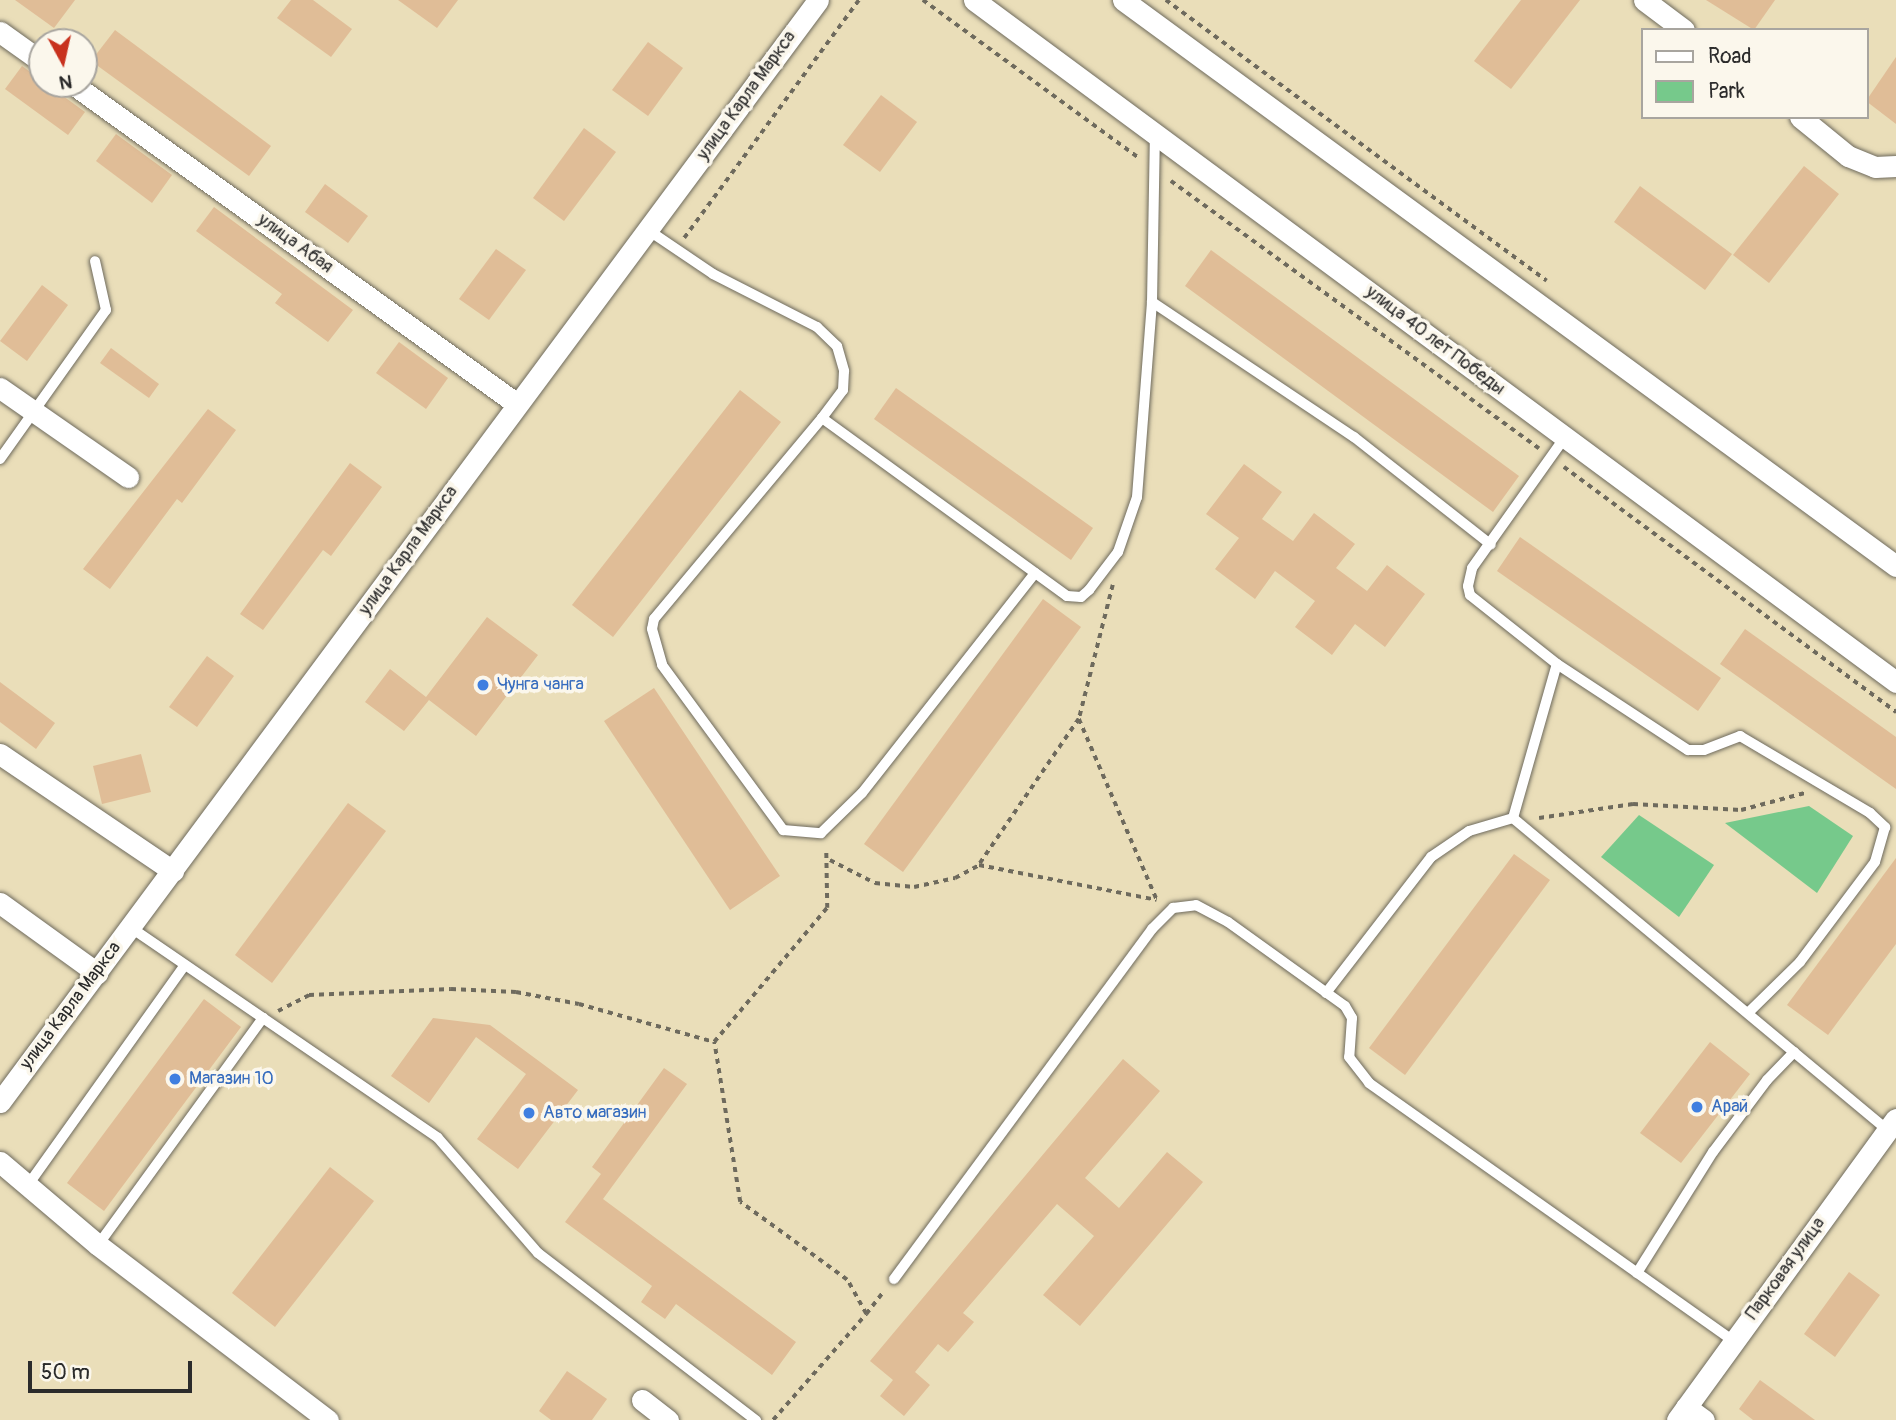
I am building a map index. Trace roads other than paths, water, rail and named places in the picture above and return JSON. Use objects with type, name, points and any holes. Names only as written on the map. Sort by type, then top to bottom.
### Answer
[{"type":"street","name":"улица Карла Маркса","points":[[0,1102],[818,0]]},
{"type":"street","name":"улица 40 лет Победы","points":[[974,0],[1896,682]]},
{"type":"street","points":[[1123,0],[1896,566]]},
{"type":"street","points":[[1644,0],[1681,28]]},
{"type":"street","points":[[0,32],[28,52]]},
{"type":"street","name":"улица Абая","points":[[92,98],[517,404]]},
{"type":"street","points":[[1802,119],[1848,156],[1875,167],[1896,166]]},
{"type":"street","points":[[0,388],[128,477]]},
{"type":"street","points":[[0,754],[173,871]]},
{"type":"street","points":[[0,903],[97,973]]},
{"type":"street","name":"Парковая улица","points":[[1681,1413],[1893,1128]]},
{"type":"street","points":[[0,1162],[98,1245],[328,1420]]},
{"type":"street","points":[[642,1400],[668,1420]]},
{"type":"street","points":[[1681,1413],[1704,1420]]},
{"type":"lane","points":[[822,418],[1067,596],[1082,597],[1118,552],[1138,496],[1152,302],[1155,134]]},
{"type":"lane","points":[[648,230],[713,274],[817,327],[837,346],[843,390],[654,619],[652,629],[662,665],[783,830],[821,833],[862,793],[1035,573]]},
{"type":"lane","points":[[0,459],[37,413],[106,310],[94,261]]},
{"type":"lane","points":[[1152,302],[1354,437],[1491,545]]},
{"type":"lane","points":[[1565,437],[1491,545],[1472,568],[1470,595],[1557,664],[1688,750],[1704,750],[1740,736],[1870,813],[1885,827],[1885,838],[1875,862],[1800,962],[1748,1013]]},
{"type":"lane","points":[[1516,821],[1557,664]]},
{"type":"lane","points":[[1326,993],[1431,857],[1469,831],[1516,821]]},
{"type":"lane","points":[[1516,821],[1794,1052],[1893,1128]]},
{"type":"lane","points":[[894,1279],[1152,929],[1173,908],[1196,905],[1228,922],[1326,993],[1352,1018],[1349,1057],[1369,1083],[1734,1341]]},
{"type":"lane","points":[[130,927],[438,1138],[538,1253],[755,1420]]},
{"type":"lane","points":[[27,1185],[185,965]]},
{"type":"lane","points":[[98,1245],[263,1018]]},
{"type":"lane","points":[[1637,1273],[1713,1152],[1767,1080],[1794,1052]]},
{"type":"place","name":"Чунга чанга","points":[[483,685]]},
{"type":"place","name":"Магазин 10","points":[[175,1079]]},
{"type":"place","name":"Арай","points":[[1697,1107]]},
{"type":"place","name":"Авто магазин","points":[[529,1113]]}]
